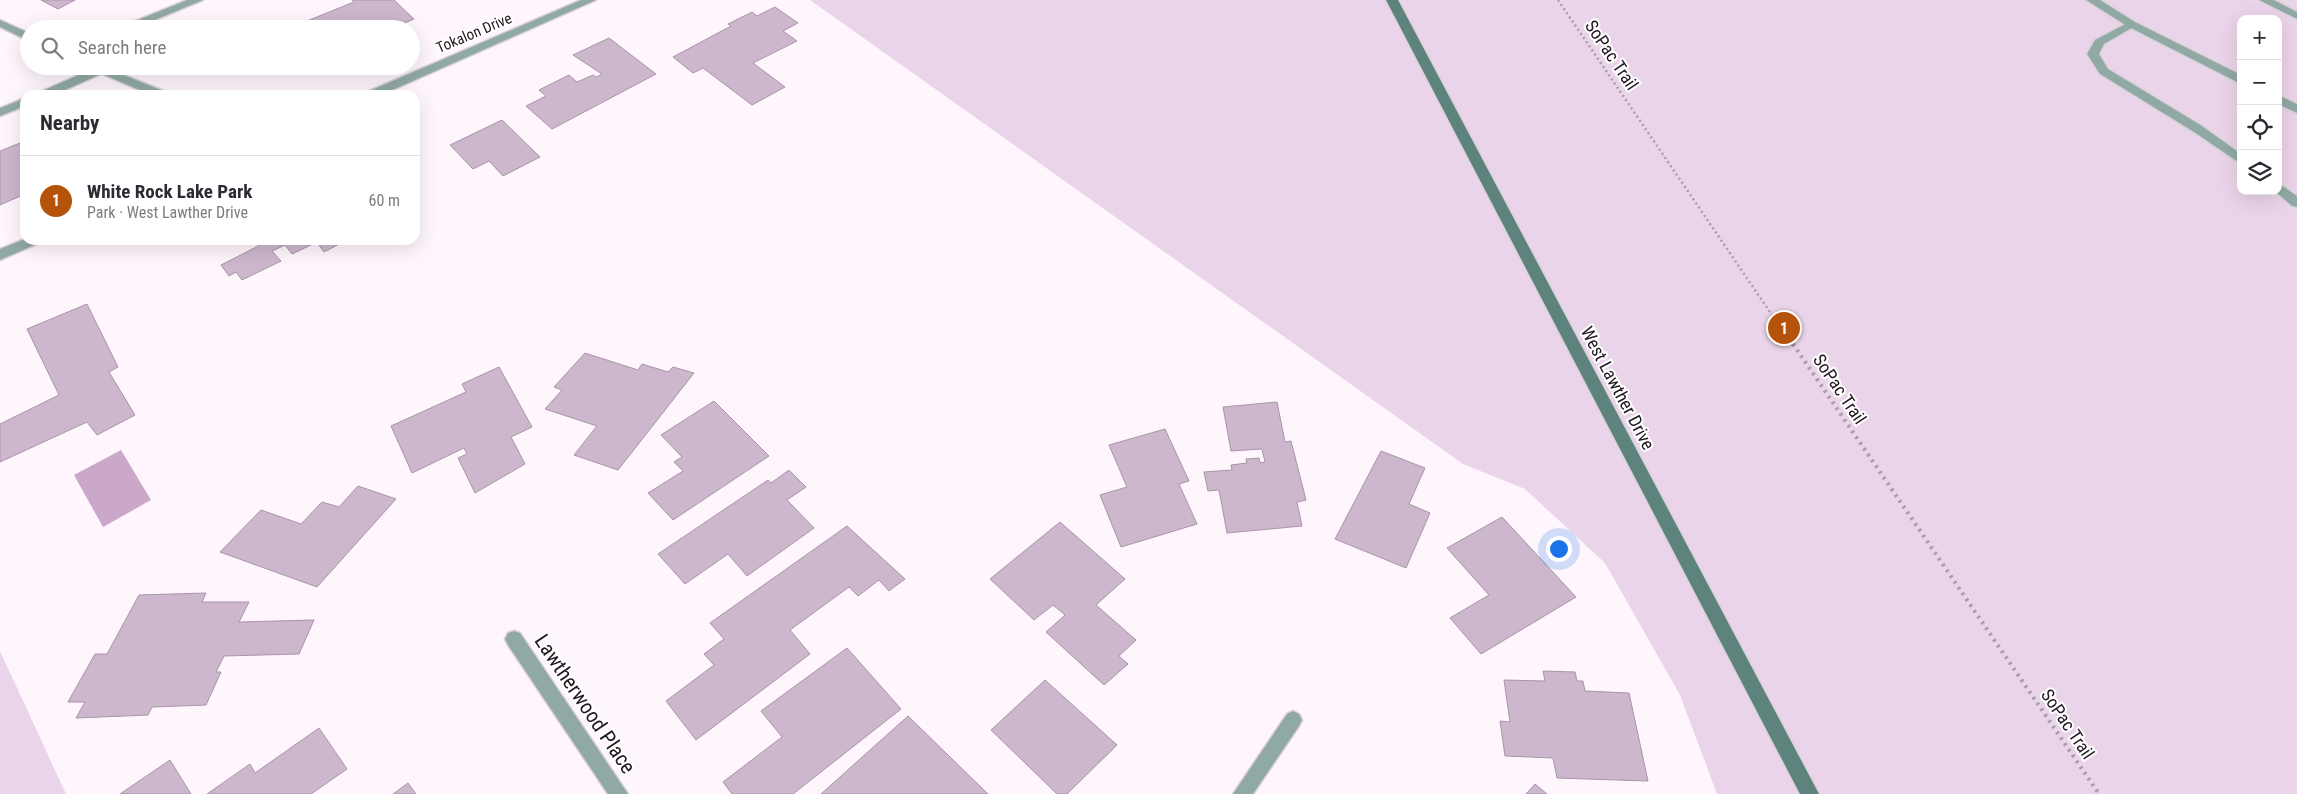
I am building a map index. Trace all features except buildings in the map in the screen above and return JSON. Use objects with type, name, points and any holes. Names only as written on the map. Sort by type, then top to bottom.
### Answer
[{"type":"street","points":[[145,20],[197,0]]},
{"type":"street","name":"Tokalon Drive","points":[[420,74],[590,0]]},
{"type":"street","name":"West Lawther Drive","points":[[1392,0],[1810,794]]},
{"type":"street","points":[[2092,0],[2131,24],[2237,78]]},
{"type":"street","points":[[2265,0],[2297,16]]},
{"type":"street","points":[[0,23],[20,33]]},
{"type":"street","points":[[2131,24],[2099,42],[2093,54],[2104,70],[2198,129],[2237,157]]},
{"type":"street","points":[[53,90],[82,75]]},
{"type":"street","points":[[112,75],[150,90]]},
{"type":"street","name":"Tokalon Drive","points":[[383,90],[418,75]]},
{"type":"street","points":[[2282,101],[2297,109]]},
{"type":"street","points":[[0,112],[20,104]]},
{"type":"street","points":[[2282,190],[2297,203]]},
{"type":"street","points":[[0,255],[23,245]]},
{"type":"street","name":"Lawtherwood Place","points":[[514,639],[619,794]]},
{"type":"street","points":[[1242,794],[1293,720]]},
{"type":"path","name":"SoPac Trail","points":[[1558,0],[2099,794]]},
{"type":"shaded area","points":[[810,0],[2297,0],[2297,794],[1717,794],[1680,695],[1605,563],[1525,489],[1463,464]]},
{"type":"shaded area","points":[[121,450],[151,500],[103,527],[74,475]]},
{"type":"shaded area","points":[[0,651],[66,794],[0,794]]},
{"type":"place","name":"White Rock Lake Park","points":[[1784,328]]}]
